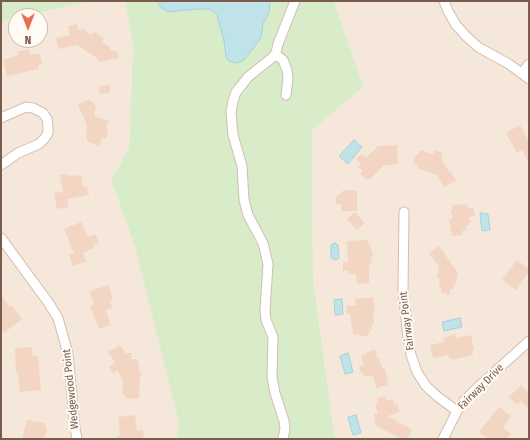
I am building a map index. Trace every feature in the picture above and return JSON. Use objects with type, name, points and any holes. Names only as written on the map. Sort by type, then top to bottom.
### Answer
[{"type":"street","points":[[283,439],[285,429],[284,421],[274,393],[272,377],[271,365],[273,337],[266,320],[265,311],[268,264],[262,243],[248,215],[244,200],[242,166],[233,135],[231,118],[233,101],[236,92],[248,77],[270,60],[275,54],[295,1]]},
{"type":"street","points":[[444,1],[448,12],[456,25],[478,47],[509,64],[525,76],[529,64]]},
{"type":"street","points":[[275,54],[283,60],[288,70],[286,95]]},
{"type":"street","points":[[1,118],[26,108],[33,108],[43,113],[47,119],[48,133],[39,144],[18,152],[1,165]]},
{"type":"street","name":"Fairway Point","points":[[404,212],[403,278],[406,322],[411,355],[417,372],[426,386],[457,411]]},
{"type":"street","name":"Wedgewood Point","points":[[1,238],[58,318],[68,354],[77,439]]},
{"type":"street","name":"Fairway Drive","points":[[443,439],[457,411],[478,387],[529,341]]},
{"type":"shaded area","points":[[90,1],[125,1],[133,46],[129,148],[111,180],[135,247],[179,423],[176,439],[1,439],[1,22],[8,20],[8,48],[48,48],[48,11]]},
{"type":"shaded area","points":[[334,1],[529,1],[529,439],[335,439],[313,279],[312,130],[362,87]]},
{"type":"green space","points":[[1,1],[90,1],[48,11],[48,8],[8,8],[8,20],[1,22]]},
{"type":"green space","points":[[125,1],[334,1],[363,87],[312,130],[313,279],[335,439],[176,439],[179,423],[135,247],[111,180],[129,148],[133,46]]},
{"type":"water","points":[[157,1],[270,1],[269,13],[263,24],[261,38],[244,60],[236,63],[229,61],[226,58],[224,41],[217,15],[213,11],[208,9],[197,9],[168,12],[160,7]]},
{"type":"water","points":[[354,140],[362,147],[348,164],[339,156]]},
{"type":"water","points":[[481,213],[488,214],[490,230],[482,231]]},
{"type":"water","points":[[335,243],[338,245],[339,258],[336,260],[331,258],[331,245]]},
{"type":"water","points":[[342,299],[343,314],[335,315],[334,300]]},
{"type":"water","points":[[460,318],[462,327],[444,331],[442,322]]},
{"type":"water","points":[[348,353],[353,372],[345,374],[340,356]]},
{"type":"water","points":[[356,415],[361,433],[353,435],[348,417]]},
{"type":"building","points":[[77,24],[78,30],[83,29],[91,35],[94,32],[104,38],[102,42],[110,47],[110,50],[118,52],[118,58],[100,62],[97,58],[77,45],[58,49],[56,38],[70,35],[68,26]]},
{"type":"building","points":[[29,49],[31,55],[39,53],[42,63],[38,65],[39,69],[7,76],[3,60],[18,55],[17,52]]},
{"type":"building","points":[[110,85],[110,93],[99,94],[99,86]]},
{"type":"building","points":[[88,100],[93,102],[96,108],[94,116],[109,121],[106,128],[108,132],[106,139],[102,137],[99,146],[88,142],[86,137],[87,125],[78,105]]},
{"type":"building","points":[[520,125],[529,141],[529,163],[522,150],[517,153],[506,133]]},
{"type":"building","points":[[397,145],[398,164],[383,166],[367,180],[360,174],[363,171],[358,167],[361,164],[356,159],[362,154],[366,158],[378,146]]},
{"type":"building","points":[[420,150],[433,154],[435,150],[442,152],[442,160],[449,172],[451,171],[456,181],[444,187],[437,175],[417,168],[418,164],[413,163]]},
{"type":"building","points":[[67,174],[67,176],[81,175],[83,187],[87,186],[89,195],[67,199],[69,207],[57,209],[54,193],[63,192],[60,175]]},
{"type":"building","points":[[344,190],[357,191],[357,211],[341,211],[341,204],[336,204],[336,196]]},
{"type":"building","points":[[467,204],[468,208],[474,208],[475,216],[469,217],[471,223],[466,225],[466,230],[462,231],[462,235],[452,236],[449,219],[452,219],[452,205]]},
{"type":"building","points":[[355,212],[365,223],[357,230],[347,219]]},
{"type":"building","points":[[81,222],[88,237],[95,234],[99,243],[93,245],[94,248],[83,253],[86,261],[73,266],[69,255],[74,253],[64,229]]},
{"type":"building","points":[[368,240],[372,249],[373,257],[371,257],[371,265],[369,265],[369,283],[357,284],[356,274],[349,274],[349,271],[343,271],[343,262],[348,262],[347,241]]},
{"type":"building","points":[[439,246],[458,273],[453,290],[450,289],[450,295],[441,293],[441,287],[439,287],[440,279],[437,278],[439,266],[429,253]]},
{"type":"building","points":[[517,260],[529,269],[529,272],[516,290],[502,280]]},
{"type":"building","points":[[108,285],[113,299],[110,300],[113,308],[106,310],[111,325],[99,329],[90,306],[94,304],[90,291]]},
{"type":"building","points":[[1,295],[22,319],[4,333],[1,328]]},
{"type":"building","points":[[373,297],[375,312],[373,312],[374,323],[372,323],[372,329],[369,329],[370,333],[367,333],[368,336],[360,336],[359,334],[353,335],[350,313],[347,314],[346,306],[356,305],[355,299]]},
{"type":"building","points":[[455,334],[456,338],[471,335],[474,350],[472,350],[473,355],[452,360],[452,358],[449,358],[449,355],[433,358],[430,345],[444,342],[443,338]]},
{"type":"building","points":[[120,345],[125,353],[132,353],[131,359],[137,359],[139,364],[139,370],[142,375],[140,377],[139,399],[126,398],[122,393],[123,381],[117,370],[113,373],[109,367],[115,363],[108,352]]},
{"type":"building","points":[[32,347],[32,356],[38,356],[41,390],[20,392],[18,373],[16,373],[15,348]]},
{"type":"building","points":[[375,349],[377,358],[379,358],[383,369],[385,369],[388,380],[386,381],[388,385],[376,388],[373,375],[365,377],[363,373],[361,373],[359,366],[364,365],[361,356]]},
{"type":"building","points":[[521,385],[529,393],[529,409],[521,401],[517,405],[509,397]]},
{"type":"building","points":[[385,396],[387,401],[393,399],[394,405],[397,404],[400,412],[388,416],[412,430],[407,439],[401,439],[375,425],[374,414],[378,413],[375,404],[378,403],[377,398]]},
{"type":"building","points":[[499,407],[511,416],[503,427],[511,434],[507,439],[489,439],[479,432]]},
{"type":"building","points":[[135,415],[137,431],[143,430],[144,439],[117,439],[117,436],[120,435],[118,417]]},
{"type":"building","points":[[27,420],[45,423],[47,430],[44,439],[22,439]]}]
